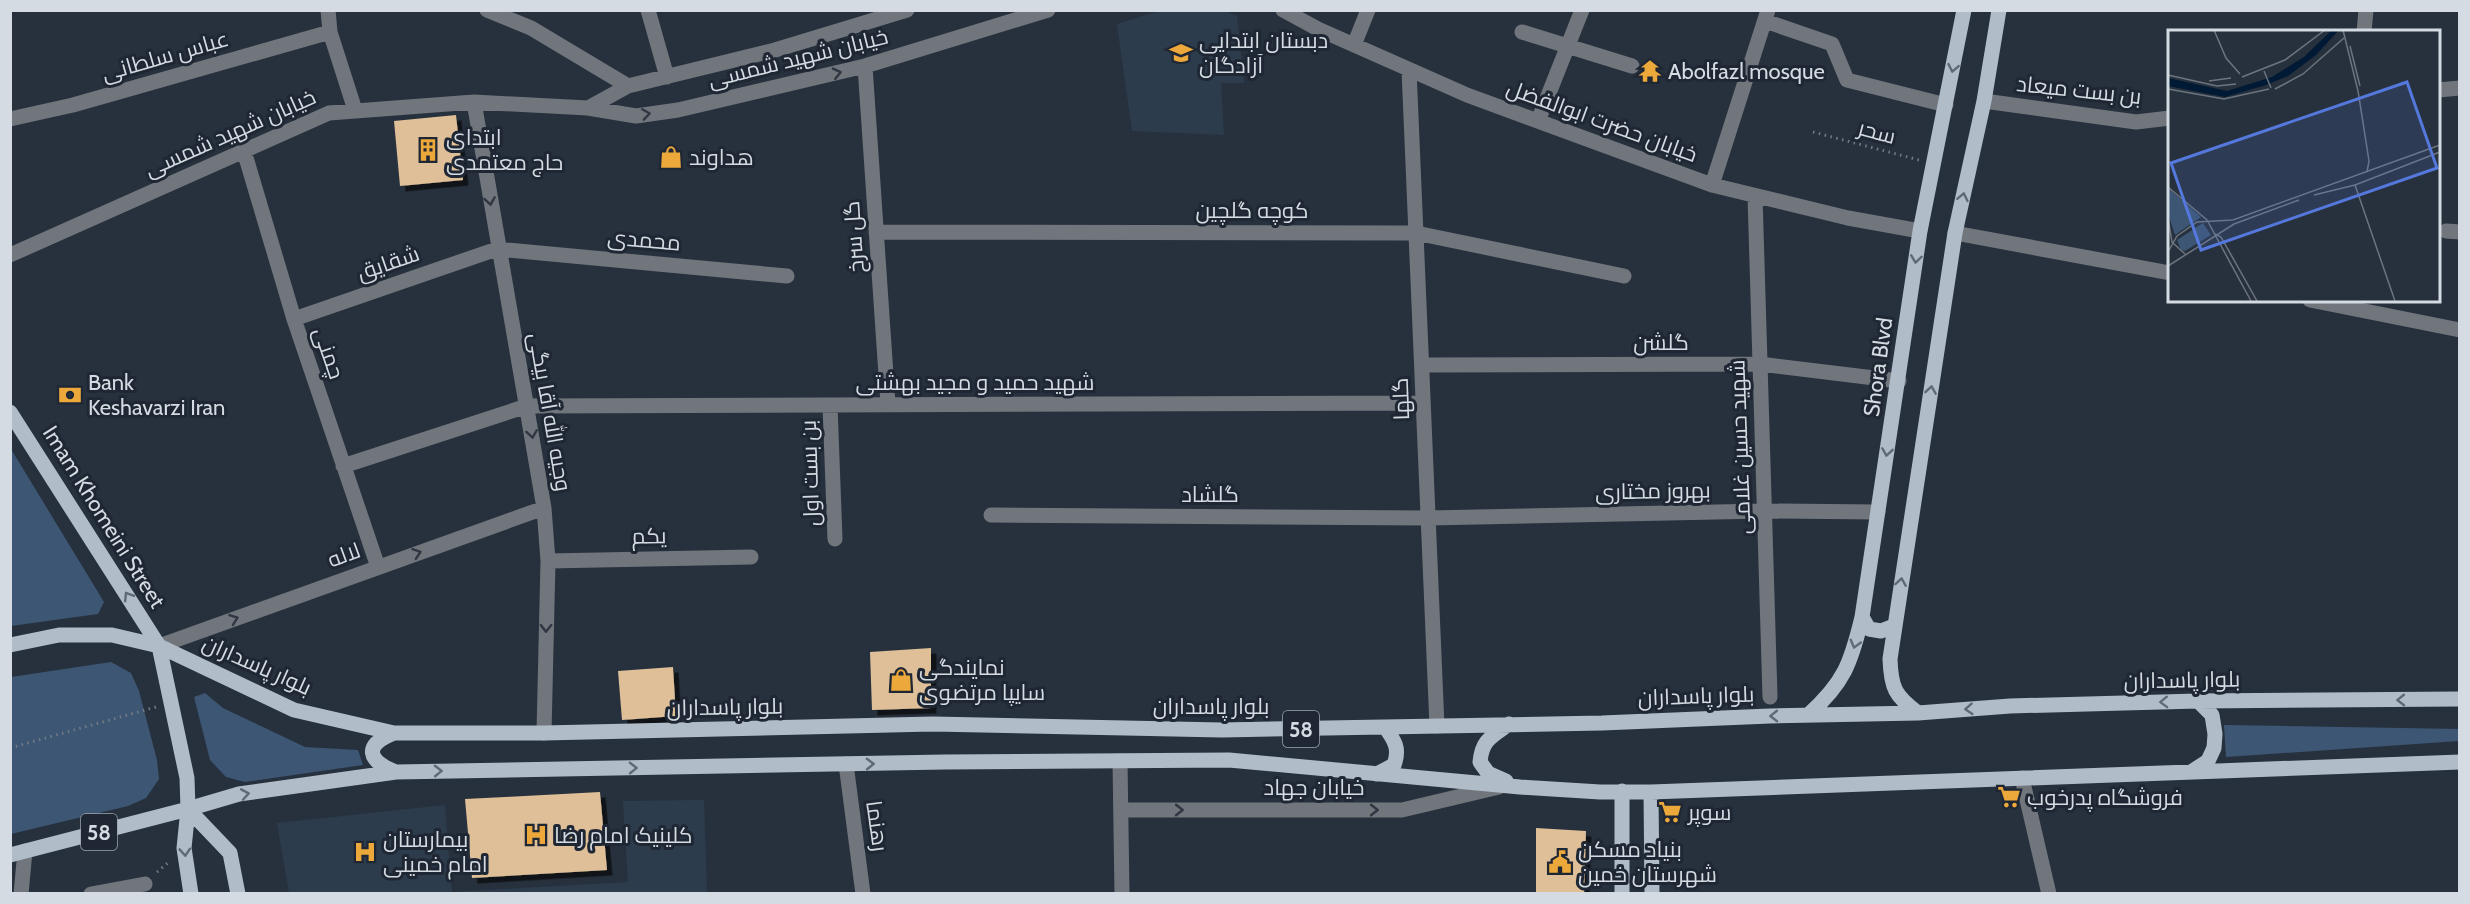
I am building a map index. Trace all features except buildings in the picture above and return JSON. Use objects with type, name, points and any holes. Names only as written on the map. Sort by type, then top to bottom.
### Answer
[{"type":"main road","name":"Shora Blvd","points":[[1808,715],[1828,697],[1846,671],[1855,648],[1862,617],[1920,231],[1964,10]]},
{"type":"main road","points":[[1918,713],[1900,699],[1891,681],[1890,659],[1955,232],[1984,101],[1999,10]]},
{"type":"main road","name":"Imam Khomeini Street","points":[[10,411],[159,646]]},
{"type":"main road","points":[[1862,617],[1869,629],[1881,631],[1894,626]]},
{"type":"main road","name":"58","points":[[10,645],[59,635],[112,635],[159,646]]},
{"type":"main road","points":[[159,646],[187,778],[188,809],[184,848],[191,894]]},
{"type":"main road","name":"بلوار پاسداران","points":[[159,646],[294,710],[394,733],[544,733],[933,724],[1221,730],[1918,713],[2010,706],[2198,701],[2460,699]]},
{"type":"main road","points":[[2188,774],[2208,761],[2214,748],[2215,734],[2212,715],[2198,701]]},
{"type":"main road","points":[[1509,724],[1491,736],[1481,748],[1480,762],[1488,773],[1512,786]]},
{"type":"main road","points":[[1377,774],[1394,765],[1398,753],[1395,741],[1385,727]]},
{"type":"main road","points":[[394,733],[378,741],[373,754],[375,761],[381,766],[396,772]]},
{"type":"main road","name":"58","points":[[18,853],[238,794],[396,772],[1228,760],[1512,786],[1651,792],[2188,774],[2460,762]]},
{"type":"main road","points":[[1622,791],[1622,894]]},
{"type":"main road","points":[[1651,792],[1652,894]]},
{"type":"main road","points":[[188,809],[230,853],[238,894]]},
{"type":"street","points":[[328,10],[330,32],[355,110]]},
{"type":"street","points":[[487,10],[531,27],[628,86]]},
{"type":"street","points":[[648,10],[667,77]]},
{"type":"street","name":"خیابان شهید شمسی","points":[[588,108],[628,86],[775,51],[907,10]]},
{"type":"street","name":"خیابان شهید شمسی","points":[[10,255],[329,113],[474,102],[588,108],[636,116],[678,110],[865,66],[1048,10]]},
{"type":"street","name":"خیابان حضرت ابوالفضل","points":[[1283,10],[1354,45],[1467,95],[1712,185],[1848,218],[1920,231]]},
{"type":"street","points":[[1354,45],[1368,10]]},
{"type":"street","points":[[1538,121],[1582,10]]},
{"type":"street","points":[[2364,30],[2366,10]]},
{"type":"street","points":[[1712,185],[1766,16],[1832,44],[1847,80],[1946,105]]},
{"type":"street","name":"عباس سلطانی","points":[[10,119],[73,105],[330,32]]},
{"type":"street","points":[[1522,32],[1632,66]]},
{"type":"street","name":"گل سرخ","points":[[865,66],[888,404]]},
{"type":"street","name":"گلها","points":[[1409,70],[1437,726]]},
{"type":"street","points":[[2440,90],[2460,88]]},
{"type":"street","name":"بن بست میعاد","points":[[1984,101],[2136,122],[2168,118]]},
{"type":"street","name":"وجیه الله آقا بیگی","points":[[474,102],[497,249],[544,508],[548,561],[544,733]]},
{"type":"street","name":"چمنی","points":[[244,151],[294,319],[378,567]]},
{"type":"street","name":"شهید حسین غلامی","points":[[1755,196],[1770,698]]},
{"type":"street","name":"کوچه گلچین","points":[[876,232],[1416,234],[1624,276]]},
{"type":"street","points":[[1955,232],[2168,273]]},
{"type":"street","name":"محمدی","points":[[497,249],[787,276]]},
{"type":"street","name":"شقایق","points":[[294,319],[497,249]]},
{"type":"street","points":[[2330,302],[2351,304],[2460,330]]},
{"type":"street","name":"گلشن","points":[[1422,365],[1760,364],[1899,381]]},
{"type":"street","name":"شهید حمید و مجید بهشتی","points":[[344,466],[527,406],[1423,403]]},
{"type":"street","name":"بن بست اول","points":[[830,405],[835,539]]},
{"type":"street","name":"لاله","points":[[159,646],[544,508]]},
{"type":"street","name":"بهروز مختاری","points":[[1428,518],[1764,511],[1878,512]]},
{"type":"street","name":"گلشاد","points":[[991,515],[1428,518]]},
{"type":"street","name":"یکم","points":[[548,561],[751,557]]},
{"type":"street","points":[[1120,761],[1122,894]]},
{"type":"street","name":"رهنما","points":[[846,764],[863,894]]},
{"type":"street","points":[[2022,778],[2049,894]]},
{"type":"street","name":"خیابان جهاد","points":[[1121,810],[1402,810],[1512,786]]},
{"type":"street","points":[[18,853],[21,894]]},
{"type":"street","points":[[91,894],[145,884]]},
{"type":"path","name":"سحر","points":[[1813,132],[1932,164]]},
{"type":"path","points":[[10,748],[171,702]]},
{"type":"shaded area","name":"دبستان ابتدایی آزادگان","points":[[1162,10],[1226,11],[1237,16],[1244,83],[1221,83],[1224,135],[1132,131],[1117,24]]},
{"type":"shaded area","points":[[11,449],[104,602],[98,614],[11,626]]},
{"type":"shaded area","points":[[111,662],[131,673],[139,691],[157,760],[159,779],[146,798],[128,806],[11,834],[11,677]]},
{"type":"shaded area","points":[[205,693],[223,708],[305,747],[358,750],[363,765],[245,782],[226,777],[210,760],[194,697]]},
{"type":"shaded area","points":[[2224,725],[2459,729],[2459,741],[2226,757]]},
{"type":"shaded area","name":"بیمارستان امام خمینی","points":[[704,800],[707,893],[289,893],[277,823],[445,805],[452,892],[628,882],[623,801]]},
{"type":"place","name":"دبستان ابتدایی آزادگان","points":[[1181,53]]},
{"type":"place","name":"Abolfazl mosque","points":[[1650,71]]},
{"type":"place","name":"ابتدای حاج معتمدی","points":[[428,150]]},
{"type":"place","name":"هداوند","points":[[671,157]]},
{"type":"place","name":"Bank Keshavarzi Iran","points":[[70,395]]},
{"type":"place","name":"نمایندگی سایپا مرتضوی","points":[[901,680]]},
{"type":"place","name":"فروشگاه پدرخوب","points":[[2009,797]]},
{"type":"place","name":"سوپر","points":[[1670,812]]},
{"type":"place","name":"کلینیک امام رضا","points":[[536,835]]},
{"type":"place","name":"بیمارستان امام خمینی","points":[[365,852]]},
{"type":"place","name":"بنیاد مسکن شهرستان خمین","points":[[1560,862]]}]
